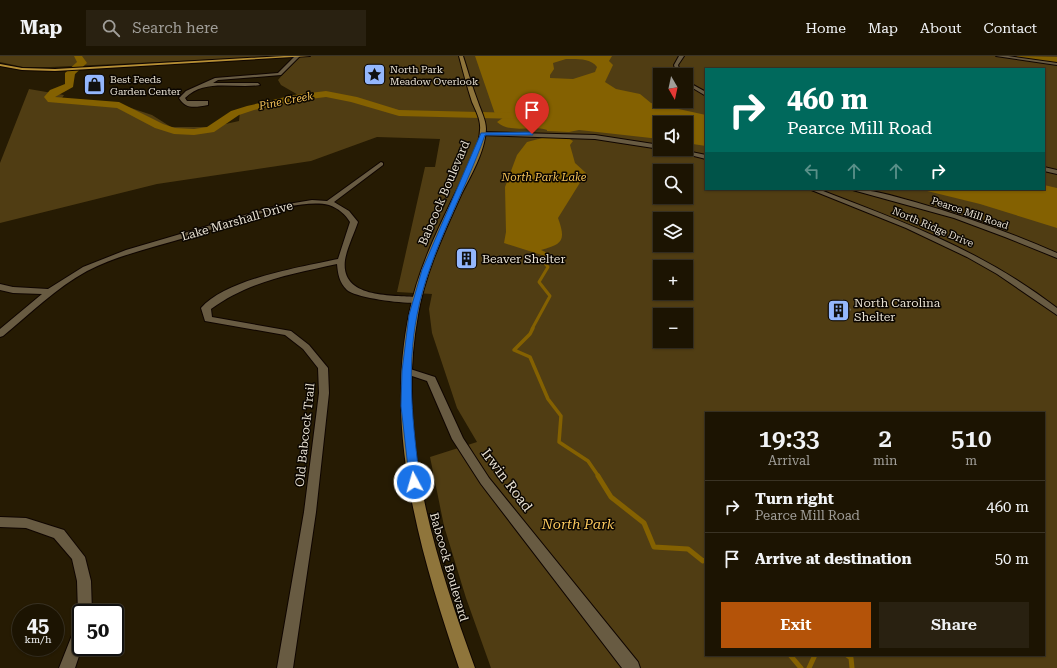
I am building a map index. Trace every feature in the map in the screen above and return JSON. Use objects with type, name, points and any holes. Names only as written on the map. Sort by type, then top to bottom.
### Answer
[{"type":"main road","points":[[0,65],[22,69],[67,69],[308,56]]},
{"type":"main road","name":"Babcock Boulevard","points":[[460,56],[481,118],[482,134],[473,161],[430,258],[417,300],[408,346],[406,406],[416,497],[444,603],[467,668]]},
{"type":"street","points":[[185,103],[182,98],[185,94],[204,84],[226,77],[279,74],[297,56]]},
{"type":"street","points":[[676,68],[676,63],[682,56]]},
{"type":"street","points":[[998,56],[1057,64]]},
{"type":"street","points":[[204,84],[258,84]]},
{"type":"street","points":[[693,86],[705,93]]},
{"type":"street","points":[[482,134],[593,137],[653,146]]},
{"type":"street","points":[[693,154],[705,157]]},
{"type":"street","points":[[329,203],[381,164]]},
{"type":"street","points":[[1045,169],[1057,172]]},
{"type":"street","name":"North Ridge Drive","points":[[814,190],[957,247],[987,264],[1057,312]]},
{"type":"street","name":"Pearce Mill Road","points":[[856,190],[901,201],[971,222],[1057,256]]},
{"type":"street","name":"Lake Marshall Drive","points":[[0,334],[73,276],[115,257],[286,206],[306,203],[329,203],[350,215],[354,222],[341,261],[343,279],[351,289],[377,297],[417,300]]},
{"type":"street","name":"Old Babcock Trail","points":[[285,668],[310,512],[324,393],[323,368],[306,347],[288,333],[208,318],[206,308],[219,297],[238,288],[269,277],[341,261]]},
{"type":"street","points":[[0,288],[51,292]]},
{"type":"street","name":"Irwin Road","points":[[407,371],[431,379],[458,439],[485,481],[632,668]]},
{"type":"street","points":[[0,522],[26,523],[59,534],[78,557],[84,581],[85,604]]},
{"type":"street","points":[[67,668],[72,654]]},
{"type":"green space","points":[[0,56],[286,56],[23,67],[0,62]]},
{"type":"green space","name":"North Park","points":[[301,56],[1057,56],[1057,668],[491,668],[466,598],[444,526],[430,457],[477,442],[457,408],[432,333],[429,309],[432,294],[397,292],[425,167],[435,167],[440,139],[377,137],[311,161],[157,184],[0,223],[0,163],[29,89],[64,95],[61,100],[119,104],[152,115],[171,127],[212,127],[239,121],[240,111],[300,96],[281,85],[278,80],[296,59]]},
{"type":"water","points":[[475,56],[612,56],[609,61],[613,65],[605,82],[616,89],[640,94],[653,103],[653,108],[674,108],[705,115],[705,146],[693,144],[693,116],[653,116],[653,138],[579,130],[569,132],[547,131],[534,128],[508,128],[497,122],[504,117],[505,113],[495,114]],"holes":[[[566,59],[591,62],[597,67],[595,72],[573,79],[550,78],[550,75],[554,69],[553,63]]]},
{"type":"water","name":"North Park Lake","points":[[546,137],[568,138],[573,141],[570,145],[575,163],[586,173],[558,218],[562,231],[561,240],[554,246],[541,250],[552,255],[548,257],[504,243],[506,232],[505,187],[517,155],[527,142]]},
{"type":"water","points":[[1045,185],[1057,188],[1057,228],[980,204],[923,190],[1045,190]]},
{"type":"building","points":[[843,300],[851,310],[838,310],[831,301]]},
{"type":"waterway","name":"Pine Creek","points":[[78,56],[82,63],[70,73],[70,85],[54,92],[49,97],[52,100],[119,105],[159,126],[174,131],[194,132],[210,130],[235,113],[251,108],[294,98],[326,94],[353,99],[385,110],[399,113],[520,116],[521,107]]},
{"type":"waterway","name":"Pine Creek","points":[[1020,56],[1057,60]]},
{"type":"waterway","points":[[532,329],[550,296],[539,282],[548,267],[543,261],[548,257],[545,256]]},
{"type":"waterway","points":[[533,328],[530,334],[514,350],[530,357],[548,399],[561,416],[559,442],[588,461],[599,477]]},
{"type":"waterway","points":[[598,476],[611,497],[644,523],[654,547],[688,549],[703,561],[705,560]]},
{"type":"waterway","points":[[791,656],[801,668]]},
{"type":"waterway","points":[[809,668],[815,656]]},
{"type":"waterway","points":[[848,656],[851,658],[852,668]]},
{"type":"place","name":"North Park Meadow Overlook","points":[[375,75]]},
{"type":"place","name":"Best Feeds Garden Center","points":[[95,85]]},
{"type":"place","name":"Beaver Shelter","points":[[466,259]]},
{"type":"place","name":"North Carolina Shelter","points":[[839,310]]},
{"type":"route","points":[[414,482],[406,406],[407,371],[408,346],[413,315],[421,283],[442,229],[473,161],[482,138],[482,134],[532,134]]}]
